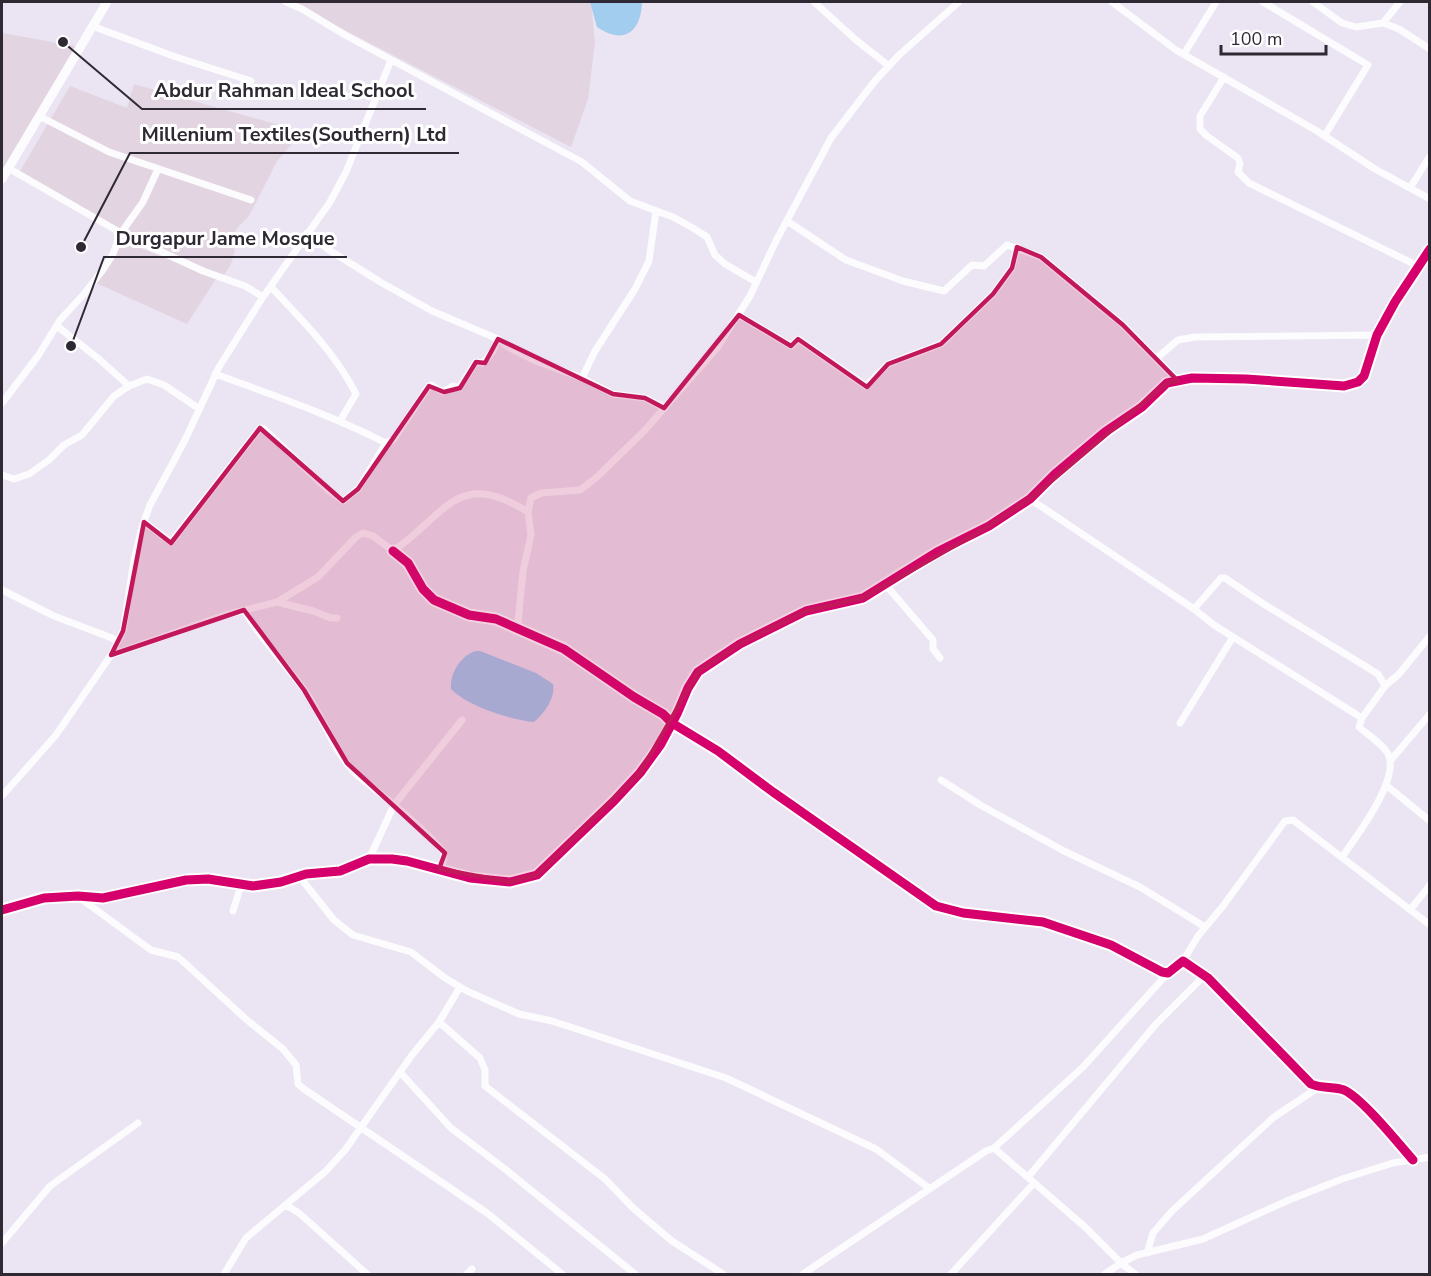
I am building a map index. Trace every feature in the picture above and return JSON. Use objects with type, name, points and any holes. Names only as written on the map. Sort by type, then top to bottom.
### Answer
[{"type":"main road","points":[[2,179],[107,2]]},
{"type":"street","points":[[286,2],[582,162],[630,201],[673,217],[707,237],[715,255],[725,264],[756,282]]},
{"type":"street","points":[[814,2],[889,66]]},
{"type":"street","points":[[520,631],[518,623],[523,571],[531,535],[528,512],[531,498],[541,493],[580,490],[597,477],[645,430],[717,348],[740,315],[831,138],[889,66],[959,2]]},
{"type":"street","points":[[1112,2],[1184,54],[1324,135],[1375,169],[1430,199]]},
{"type":"street","points":[[1184,54],[1216,2]]},
{"type":"street","points":[[1263,2],[1368,65],[1324,135]]},
{"type":"street","points":[[1313,2],[1342,23],[1356,27],[1383,23],[1399,29],[1430,49]]},
{"type":"street","points":[[1383,23],[1400,2]]},
{"type":"street","points":[[92,26],[251,81]]},
{"type":"street","points":[[2,796],[56,735],[111,655],[123,631],[134,560],[150,504],[185,440],[215,374],[263,297],[330,202],[346,172],[391,60]]},
{"type":"street","points":[[1224,77],[1200,116],[1200,129],[1238,158],[1238,172],[1241,176],[1249,183],[1418,266]]},
{"type":"street","points":[[39,116],[109,152],[251,200]]},
{"type":"street","points":[[1410,188],[1430,156]]},
{"type":"street","points":[[8,168],[121,233],[203,271],[245,286],[263,297]]},
{"type":"street","points":[[2,403],[38,356],[57,326],[102,271],[113,254],[121,233],[143,202],[158,169]]},
{"type":"street","points":[[582,378],[595,351],[635,289],[649,261],[656,211]]},
{"type":"street","points":[[787,221],[846,260],[903,281],[944,291],[972,265],[984,266],[1007,245],[1017,247],[1041,257],[1123,325],[1178,381]]},
{"type":"street","points":[[307,233],[410,299],[498,339],[508,347],[536,361],[582,378],[614,394],[645,398],[665,408]]},
{"type":"street","points":[[740,315],[790,346],[798,339],[866,386],[888,364],[941,344],[993,294],[1012,268],[1017,247]]},
{"type":"street","points":[[2,910],[44,898],[120,896],[196,879],[253,886],[281,882],[299,876],[340,871],[369,859],[392,858],[470,878],[510,882],[537,875],[640,773],[661,744],[698,672],[740,644],[806,611],[863,598],[937,552],[988,526],[1030,499],[1054,474],[1105,432],[1142,407],[1167,383],[1192,378],[1246,379],[1344,386],[1358,382],[1364,376],[1377,336],[1430,249]]},
{"type":"street","points":[[271,287],[334,356],[348,378],[356,394],[340,421]]},
{"type":"street","points":[[57,326],[129,386]]},
{"type":"street","points":[[1157,358],[1178,340],[1195,337],[1377,336]]},
{"type":"street","points":[[144,522],[171,542],[260,428],[264,429],[327,489],[343,501],[358,489],[386,443],[394,439],[429,386],[445,392],[453,386],[459,388],[476,363],[483,363],[488,359],[498,339]]},
{"type":"street","points":[[215,374],[283,397],[386,443]]},
{"type":"street","points":[[2,475],[14,479],[35,470],[64,445],[82,435],[114,396],[129,386],[147,379],[164,385],[198,408]]},
{"type":"street","points":[[393,551],[418,532],[430,519],[465,496],[482,492],[489,493],[504,498],[528,512]]},
{"type":"street","points":[[1030,499],[1233,637],[1362,718]]},
{"type":"street","points":[[111,655],[225,615],[278,602],[318,577],[356,537],[363,533],[373,536],[408,563],[423,589],[434,600],[469,615],[496,619],[564,649],[663,714],[672,723],[718,751],[936,906],[963,913],[1043,922],[1111,945],[1168,973]]},
{"type":"street","points":[[1194,609],[1221,578],[1225,578],[1378,674],[1385,686]]},
{"type":"street","points":[[885,584],[933,640],[933,649],[940,658]]},
{"type":"street","points":[[2,590],[54,616],[117,642]]},
{"type":"street","points":[[278,602],[337,618]]},
{"type":"street","points":[[243,610],[255,630],[304,690],[321,716],[326,732],[347,763],[358,776],[394,805],[444,852],[443,862],[439,869]]},
{"type":"street","points":[[1342,856],[1375,809],[1386,785],[1390,761],[1388,753],[1359,727],[1362,718],[1375,703],[1385,686],[1399,674],[1430,636]]},
{"type":"street","points":[[1180,723],[1233,637]]},
{"type":"street","points":[[1390,761],[1430,714]]},
{"type":"street","points":[[369,859],[394,805],[462,720]]},
{"type":"street","points":[[941,780],[982,806],[1064,851],[1140,887],[1205,927]]},
{"type":"street","points":[[1386,785],[1430,820]]},
{"type":"street","points":[[803,1275],[929,1188],[994,1148],[1083,1067],[1168,973],[1183,961],[1205,927],[1285,821],[1293,820],[1430,925]]},
{"type":"street","points":[[299,876],[334,920],[353,935],[411,952],[460,987],[519,1014],[552,1021],[726,1078],[876,1149],[929,1188]]},
{"type":"street","points":[[233,911],[241,885]]},
{"type":"street","points":[[1410,910],[1430,885]]},
{"type":"street","points":[[78,896],[151,950],[178,957],[247,1020],[283,1049],[296,1065],[298,1084],[487,1213],[562,1275]]},
{"type":"street","points":[[1183,961],[1205,975],[1311,1084],[1318,1088],[1343,1090],[1358,1100],[1413,1160]]},
{"type":"street","points":[[1028,1177],[1156,1024],[1205,975]]},
{"type":"street","points":[[224,1275],[246,1238],[326,1171],[345,1150],[400,1072],[439,1022],[460,987]]},
{"type":"street","points":[[439,1022],[480,1058],[484,1070],[485,1086],[605,1179],[633,1208],[672,1241],[723,1275]]},
{"type":"street","points":[[400,1072],[451,1128],[635,1275]]},
{"type":"street","points":[[1147,1253],[1153,1233],[1172,1211],[1266,1125],[1318,1088]]},
{"type":"street","points":[[2,1243],[51,1186],[138,1123]]},
{"type":"street","points":[[994,1148],[1136,1275]]},
{"type":"street","points":[[1105,1275],[1121,1263],[1147,1253],[1203,1239],[1342,1179],[1393,1163],[1430,1157]]},
{"type":"street","points":[[951,1275],[1034,1183]]},
{"type":"street","points":[[286,1205],[299,1213],[368,1275]]},
{"type":"highlighted area","points":[[1017,247],[1041,257],[1123,325],[1178,381],[1167,383],[1030,499],[989,526],[863,598],[806,611],[740,644],[698,672],[640,773],[537,875],[510,882],[439,869],[445,853],[347,763],[304,690],[244,610],[111,655],[123,631],[144,522],[171,543],[260,428],[343,501],[358,489],[429,386],[444,392],[460,388],[476,362],[485,363],[498,339],[613,394],[645,398],[664,408],[739,315],[791,346],[798,339],[867,387],[888,364],[941,344],[993,294],[1012,268]]},
{"type":"shaded area","points":[[290,2],[591,2],[595,42],[588,99],[571,147]]},
{"type":"shaded area","points":[[2,33],[80,47],[2,175]]},
{"type":"shaded area","points":[[134,84],[296,130],[291,145],[277,161],[249,216],[237,228],[232,241],[235,251],[224,275],[134,241],[19,173],[70,86],[127,108]]},
{"type":"shaded area","points":[[121,240],[216,279],[187,324],[96,283]]},
{"type":"water","points":[[590,2],[642,2],[635,28],[623,35],[616,35],[597,27]]},
{"type":"water","points":[[475,651],[536,673],[553,684],[553,694],[542,715],[534,722],[514,718],[467,701],[451,689],[452,677],[457,666]]},
{"type":"cycle path","points":[[2,910],[44,898],[78,896],[103,898],[186,880],[208,879],[253,886],[281,882],[306,874],[340,871],[369,859],[407,861],[470,878],[510,882],[537,875],[640,773],[661,744],[698,672],[740,644],[806,611],[863,598],[937,552],[989,526],[1030,499],[1055,474],[1105,432],[1142,407],[1167,383],[1192,378],[1246,379],[1344,386],[1358,382],[1364,376],[1377,335],[1395,302],[1430,249]]},
{"type":"cycle path","points":[[393,551],[408,563],[423,589],[434,600],[469,615],[496,619],[564,649],[663,714],[672,723],[718,751],[936,906],[963,913],[1043,922],[1111,945],[1162,972],[1168,973],[1183,961],[1208,978],[1311,1084],[1344,1090],[1361,1102],[1413,1160]]},
{"type":"place","name":"Abdur Rahman Ideal School","points":[[63,42]]},
{"type":"place","name":"Millenium Textiles(Southern) Ltd","points":[[81,247]]},
{"type":"place","name":"Durgapur Jame Mosque","points":[[71,346]]}]
